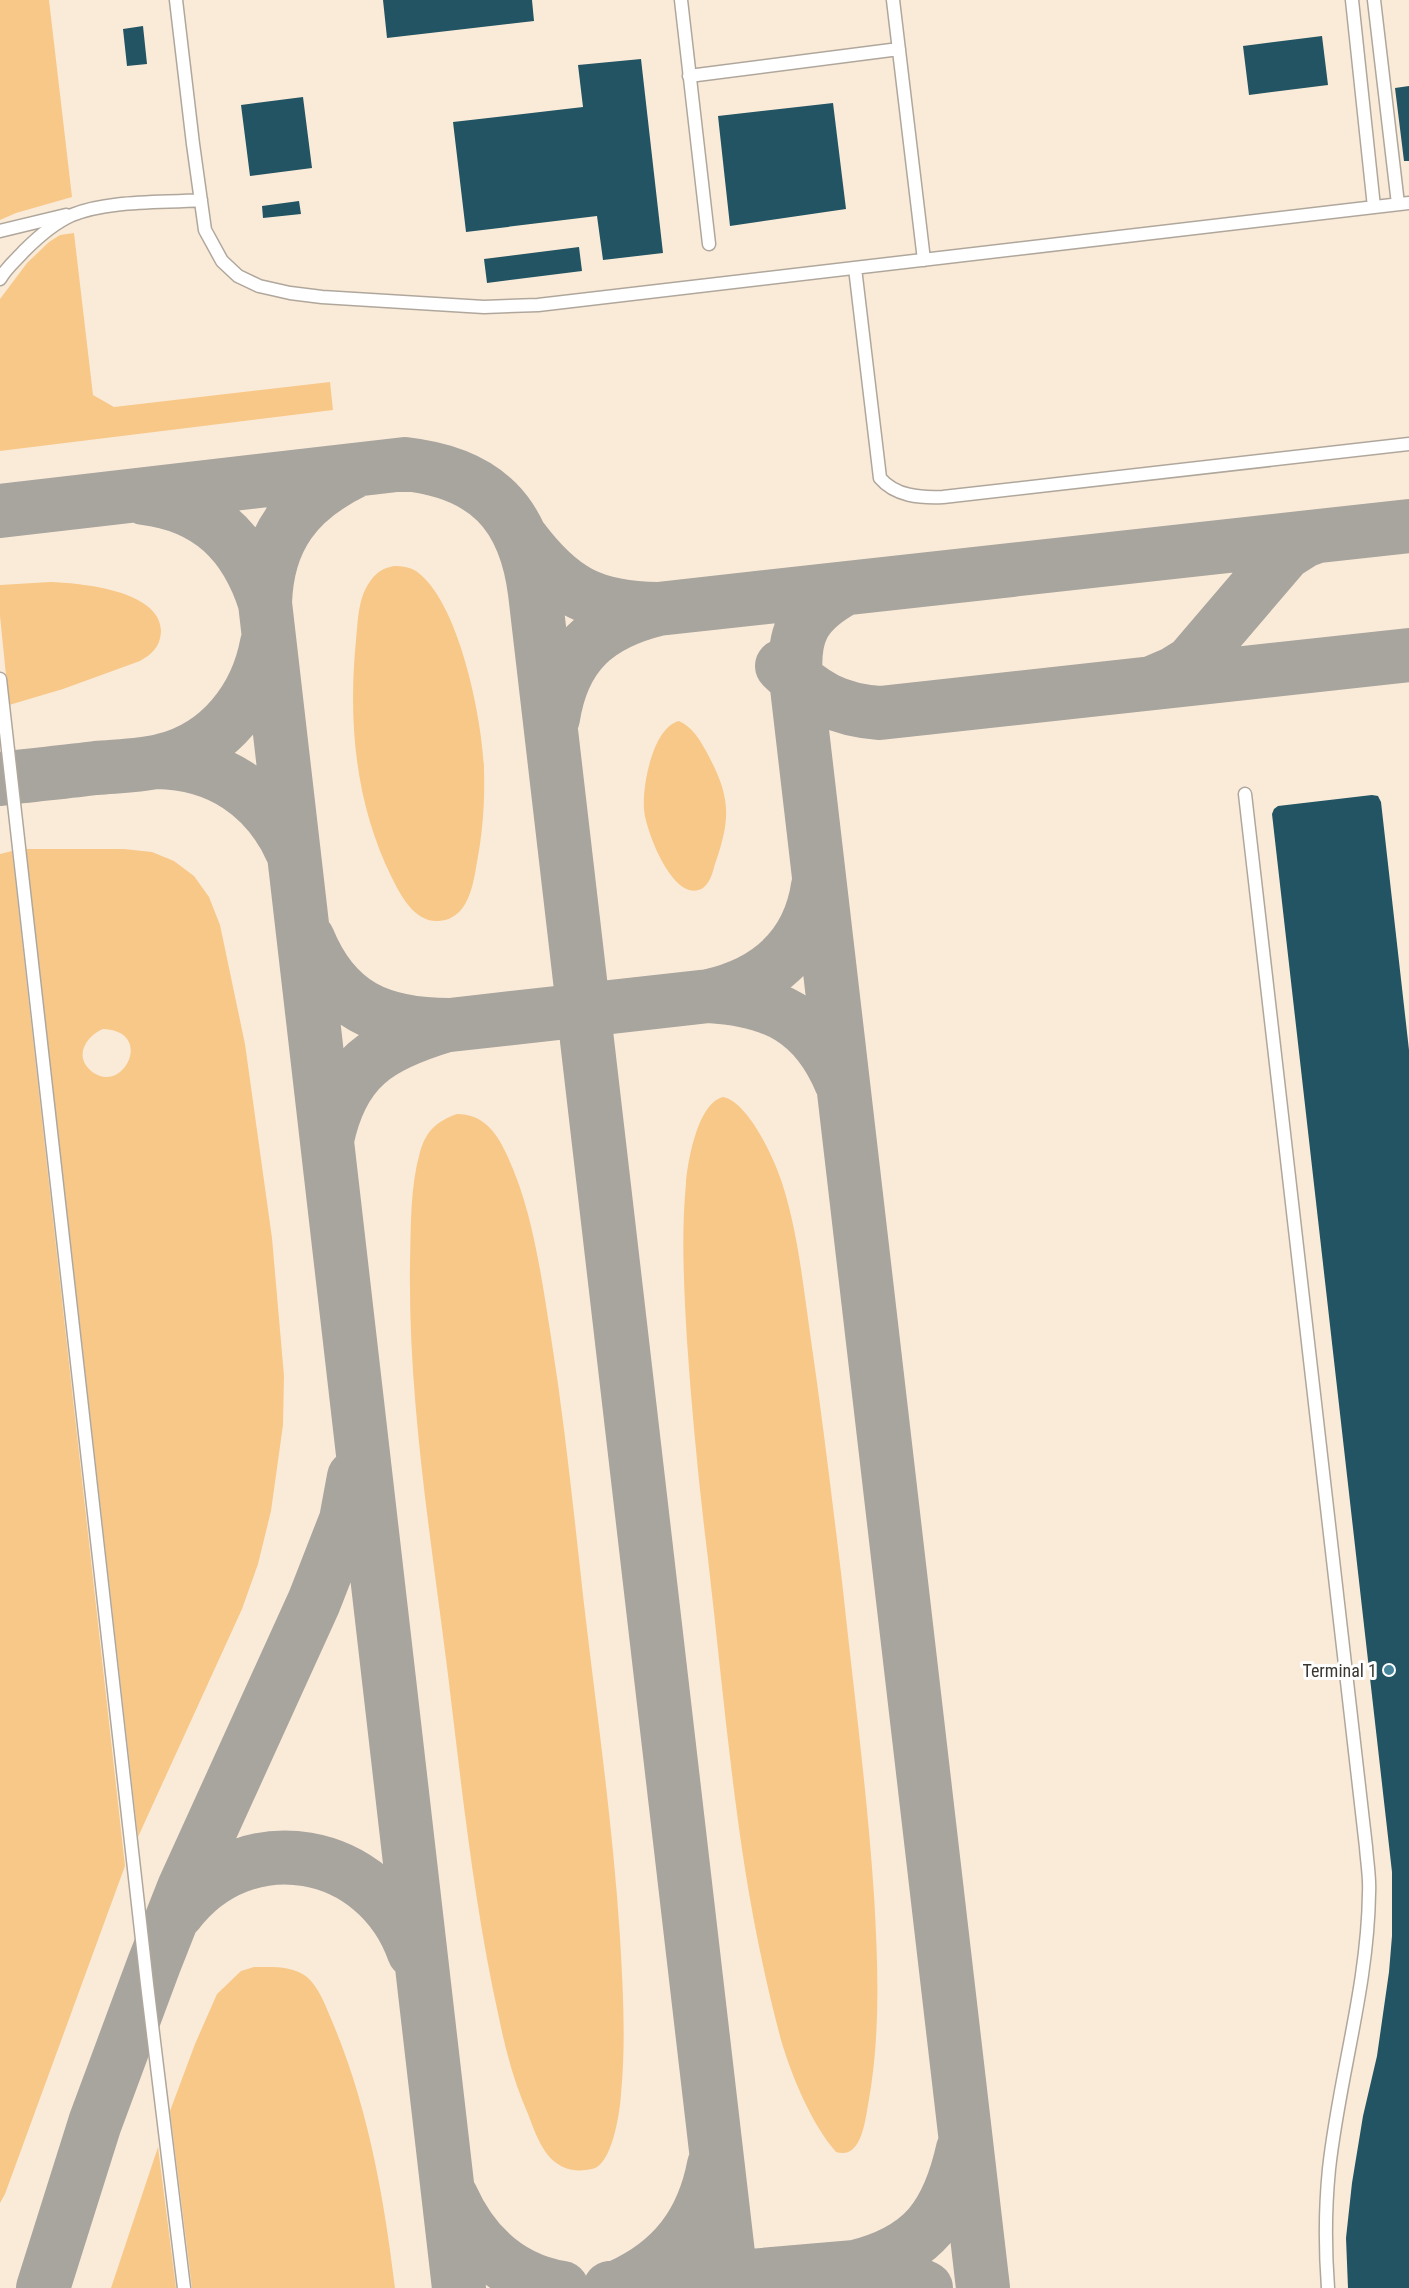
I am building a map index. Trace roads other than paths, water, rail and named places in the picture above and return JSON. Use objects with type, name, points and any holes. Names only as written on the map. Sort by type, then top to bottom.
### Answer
[{"type":"lane","points":[[176,0],[205,230],[222,261],[237,276],[259,286],[290,293],[484,307],[538,305],[1403,204],[1384,89],[1374,0]]},
{"type":"lane","points":[[681,0],[709,244]]},
{"type":"lane","points":[[894,0],[924,260]]},
{"type":"lane","points":[[1352,0],[1374,207]]},
{"type":"lane","points":[[690,76],[899,49]]},
{"type":"lane","points":[[0,231],[40,220],[117,206],[201,200]]},
{"type":"lane","points":[[0,279],[36,239],[64,220],[82,212]]},
{"type":"lane","points":[[855,268],[880,478],[885,484],[903,494],[943,497],[1409,444]]},
{"type":"lane","points":[[0,679],[143,1948],[184,2288]]},
{"type":"lane","points":[[1245,794],[1370,1891],[1367,1939],[1360,1989],[1329,2168],[1326,2233],[1328,2288]]},
{"type":"place","name":"Terminal 1","points":[[1389,1670]]}]
